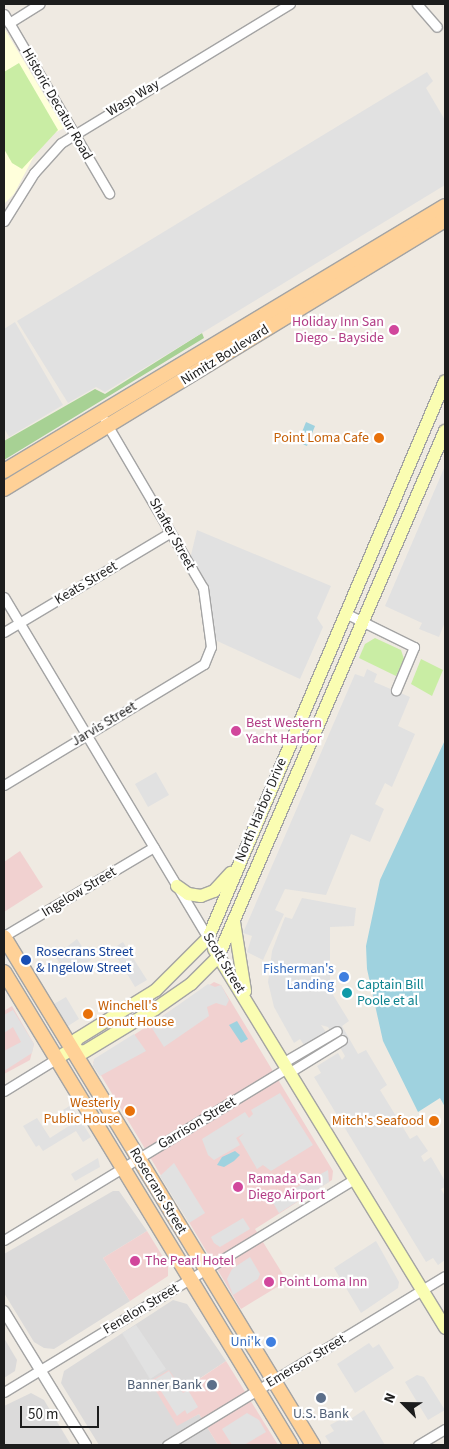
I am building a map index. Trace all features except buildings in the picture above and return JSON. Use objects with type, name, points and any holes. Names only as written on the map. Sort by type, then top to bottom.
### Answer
[{"type":"main road","points":[[417,220],[445,200]]},
{"type":"main road","name":"Nimitz Boulevard","points":[[4,471],[417,220],[445,206]]},
{"type":"main road","name":"Nimitz Boulevard","points":[[4,489],[445,220]]},
{"type":"main road","name":"North Harbor Drive","points":[[56,1059],[72,1049],[77,1039],[162,985],[208,938],[240,858],[445,381]]},
{"type":"main road","name":"North Harbor Drive","points":[[72,1049],[84,1052],[155,1009],[190,984],[218,957],[445,431]]},
{"type":"main road","points":[[177,886],[193,896],[208,894],[226,879],[240,858]]},
{"type":"main road","points":[[234,920],[239,971],[252,1010]]},
{"type":"main road","name":"Rosecrans Street","points":[[4,937],[313,1445]]},
{"type":"main road","name":"Scott Street","points":[[208,938],[445,1328]]},
{"type":"main road","name":"Rosecrans Street","points":[[4,972],[291,1445]]},
{"type":"street","points":[[9,23],[40,4]]},
{"type":"street","name":"Wasp Way","points":[[4,222],[49,153],[74,134],[290,4]]},
{"type":"street","points":[[418,4],[437,27]]},
{"type":"street","name":"Historic Decatur Road","points":[[4,14],[109,194]]},
{"type":"street","name":"Shafter Street","points":[[99,413],[169,526],[168,534],[203,588],[211,647],[204,664]]},
{"type":"street","name":"Keats Street","points":[[4,632],[168,534]]},
{"type":"street","name":"Scott Street","points":[[4,597],[208,938]]},
{"type":"street","points":[[345,613],[414,647],[396,690]]},
{"type":"street","name":"Jarvis Street","points":[[4,785],[204,664]]},
{"type":"street","name":"Ingelow Street","points":[[4,937],[154,847]]},
{"type":"street","name":"Garrison Street","points":[[4,1240],[340,1036]]},
{"type":"street","points":[[4,1091],[56,1059]]},
{"type":"street","name":"Fenelon Street","points":[[4,1392],[355,1178]]},
{"type":"street","name":"Emerson Street","points":[[167,1445],[445,1276]]},
{"type":"street","points":[[4,1312],[86,1445]]},
{"type":"street","points":[[418,1445],[445,1429]]},
{"type":"shaded area","points":[[4,28],[64,128],[43,139],[14,194],[4,204]]},
{"type":"shaded area","points":[[427,72],[433,81],[426,88],[445,120],[445,185],[105,392],[96,387],[68,403],[17,321]]},
{"type":"shaded area","points":[[15,322],[63,405],[9,437],[4,428],[4,329]]},
{"type":"shaded area","points":[[445,466],[445,622],[439,637],[419,629],[422,623],[385,606]]},
{"type":"shaded area","points":[[197,530],[331,586],[317,618],[323,627],[300,679],[215,640],[190,559]]},
{"type":"shaded area","points":[[367,669],[377,674],[374,682],[410,697],[398,726],[415,734],[392,787],[385,783],[375,804],[384,809],[370,842],[351,834],[326,895],[285,889],[275,910],[284,914],[263,960],[247,952],[252,936],[243,933],[355,674],[364,677]]},
{"type":"shaded area","points":[[156,772],[169,795],[148,807],[135,784]]},
{"type":"shaded area","points":[[20,851],[43,887],[4,912],[4,862]]},
{"type":"shaded area","points":[[302,898],[356,908],[354,926],[330,927],[330,990],[349,1021],[342,1026],[358,1054],[366,1050],[387,1085],[380,1090],[410,1139],[417,1135],[428,1151],[421,1156],[424,1162],[431,1157],[445,1181],[445,1187],[441,1189],[445,1196],[445,1260],[438,1265],[433,1258],[426,1262],[314,1077],[321,1073],[317,1066],[338,1053],[342,1060],[345,1056],[328,1027],[321,1025],[326,1032],[304,1045],[300,1039],[294,1043],[274,1007],[268,982],[272,951],[285,917],[292,919]]},
{"type":"shaded area","points":[[77,939],[91,960],[67,975],[55,956]]},
{"type":"shaded area","points":[[123,942],[147,980],[135,987],[112,949]]},
{"type":"shaded area","points":[[214,982],[221,985],[333,1171],[332,1180],[255,1229],[287,1281],[241,1309],[93,1062]]},
{"type":"shaded area","points":[[208,984],[215,987],[221,985],[229,1000],[226,1006],[216,1003],[207,1007],[209,1016],[164,1047],[150,1025]]},
{"type":"shaded area","points":[[66,997],[79,1019],[68,1026],[54,1004]]},
{"type":"shaded area","points":[[12,1006],[34,1044],[30,1060],[4,1074],[4,1011]]},
{"type":"shaded area","points":[[13,1010],[34,1044],[32,1053],[4,1071],[4,1051],[21,1042],[13,1027],[4,1033],[4,1015]]},
{"type":"shaded area","points":[[134,1034],[146,1051],[100,1076],[93,1066],[94,1059]]},
{"type":"shaded area","points":[[280,1093],[313,1145],[271,1171],[263,1165],[257,1169],[239,1138],[244,1133],[236,1138],[240,1145],[214,1160],[208,1155],[202,1139],[245,1112],[249,1118],[253,1114],[251,1110]]},
{"type":"shaded area","points":[[71,1105],[91,1137],[83,1142],[76,1131],[43,1151],[39,1145],[36,1147],[23,1126],[37,1118],[50,1138],[72,1124],[63,1110]]},
{"type":"shaded area","points":[[98,1158],[100,1167],[75,1181],[71,1174]]},
{"type":"shaded area","points":[[174,1163],[205,1213],[189,1223],[160,1176]]},
{"type":"shaded area","points":[[328,1170],[329,1182],[279,1213],[272,1201]]},
{"type":"shaded area","points":[[113,1191],[119,1191],[147,1231],[103,1258],[130,1301],[54,1349],[44,1348],[34,1342],[4,1293],[4,1254]]},
{"type":"shaded area","points":[[243,1218],[250,1229],[220,1247],[214,1243],[211,1237]]},
{"type":"shaded area","points":[[147,1231],[168,1265],[168,1276],[130,1301],[103,1258]]},
{"type":"shaded area","points":[[376,1241],[399,1282],[398,1288],[361,1313],[334,1268]]},
{"type":"shaded area","points":[[250,1257],[260,1274],[258,1279],[233,1295],[227,1279],[232,1269]]},
{"type":"shaded area","points":[[173,1300],[187,1304],[226,1361],[182,1390],[177,1425],[199,1414],[218,1445],[99,1445],[61,1383],[64,1371]]},
{"type":"shaded area","points":[[136,1325],[166,1369],[150,1379],[122,1333]]},
{"type":"shaded area","points":[[4,1338],[17,1360],[15,1371],[4,1378]]},
{"type":"shaded area","points":[[369,1343],[373,1348],[379,1344],[394,1368],[355,1393],[337,1364]]},
{"type":"shaded area","points":[[226,1361],[278,1445],[218,1445],[199,1414],[177,1426],[150,1381],[169,1370],[183,1390]]},
{"type":"shaded area","points":[[169,1371],[183,1393],[188,1390],[198,1407],[187,1414],[185,1410],[177,1416],[154,1380]]},
{"type":"shaded area","points":[[417,1375],[424,1377],[445,1410],[428,1420],[405,1382]]},
{"type":"shaded area","points":[[31,1393],[44,1400],[71,1445],[4,1445],[4,1406]]},
{"type":"shaded area","points":[[364,1410],[385,1445],[331,1445],[325,1436],[334,1431],[330,1425],[343,1418],[346,1422]]},
{"type":"shaded area","points":[[247,1413],[259,1420],[266,1432],[244,1445],[232,1445],[222,1429]]},
{"type":"green space","points":[[19,63],[58,130],[22,169],[12,163],[4,149],[4,72]]},
{"type":"green space","points":[[202,333],[204,338],[4,460],[4,441],[95,389],[105,394]]},
{"type":"green space","points":[[375,638],[401,650],[404,659],[396,676],[359,658],[365,644]]},
{"type":"green space","points":[[421,659],[443,670],[432,696],[411,684]]},
{"type":"water","points":[[306,422],[315,426],[307,446],[298,442]]},
{"type":"water","points":[[445,740],[445,1107],[440,1098],[418,1112],[383,1041],[367,969],[366,946],[380,880]]},
{"type":"water","points":[[237,1021],[248,1039],[241,1043],[229,1025]]},
{"type":"water","points":[[235,1151],[240,1155],[234,1161],[224,1167],[217,1165],[222,1157]]},
{"type":"place","name":"Holiday Inn San Diego - Bayside","points":[[394,330]]},
{"type":"place","name":"Point Loma Cafe","points":[[379,438]]},
{"type":"place","name":"Best Western Yacht Harbor","points":[[236,731]]},
{"type":"place","name":"Rosecrans Street & Ingelow Street","points":[[26,960]]},
{"type":"place","name":"Fisherman's Landing","points":[[344,977]]},
{"type":"place","name":"Captain Bill Poole et al","points":[[347,993]]},
{"type":"place","name":"Winchell's Donut House","points":[[88,1014]]},
{"type":"place","name":"Westerly Public House","points":[[130,1111]]},
{"type":"place","name":"Mitch's Seafood","points":[[434,1121]]},
{"type":"place","name":"Ramada San Diego Airport","points":[[238,1187]]},
{"type":"place","name":"The Pearl Hotel","points":[[135,1261]]},
{"type":"place","name":"Point Loma Inn","points":[[269,1282]]},
{"type":"place","name":"Uni'k","points":[[271,1342]]},
{"type":"place","name":"Banner Bank","points":[[212,1385]]},
{"type":"place","name":"U.S. Bank","points":[[321,1398]]}]
